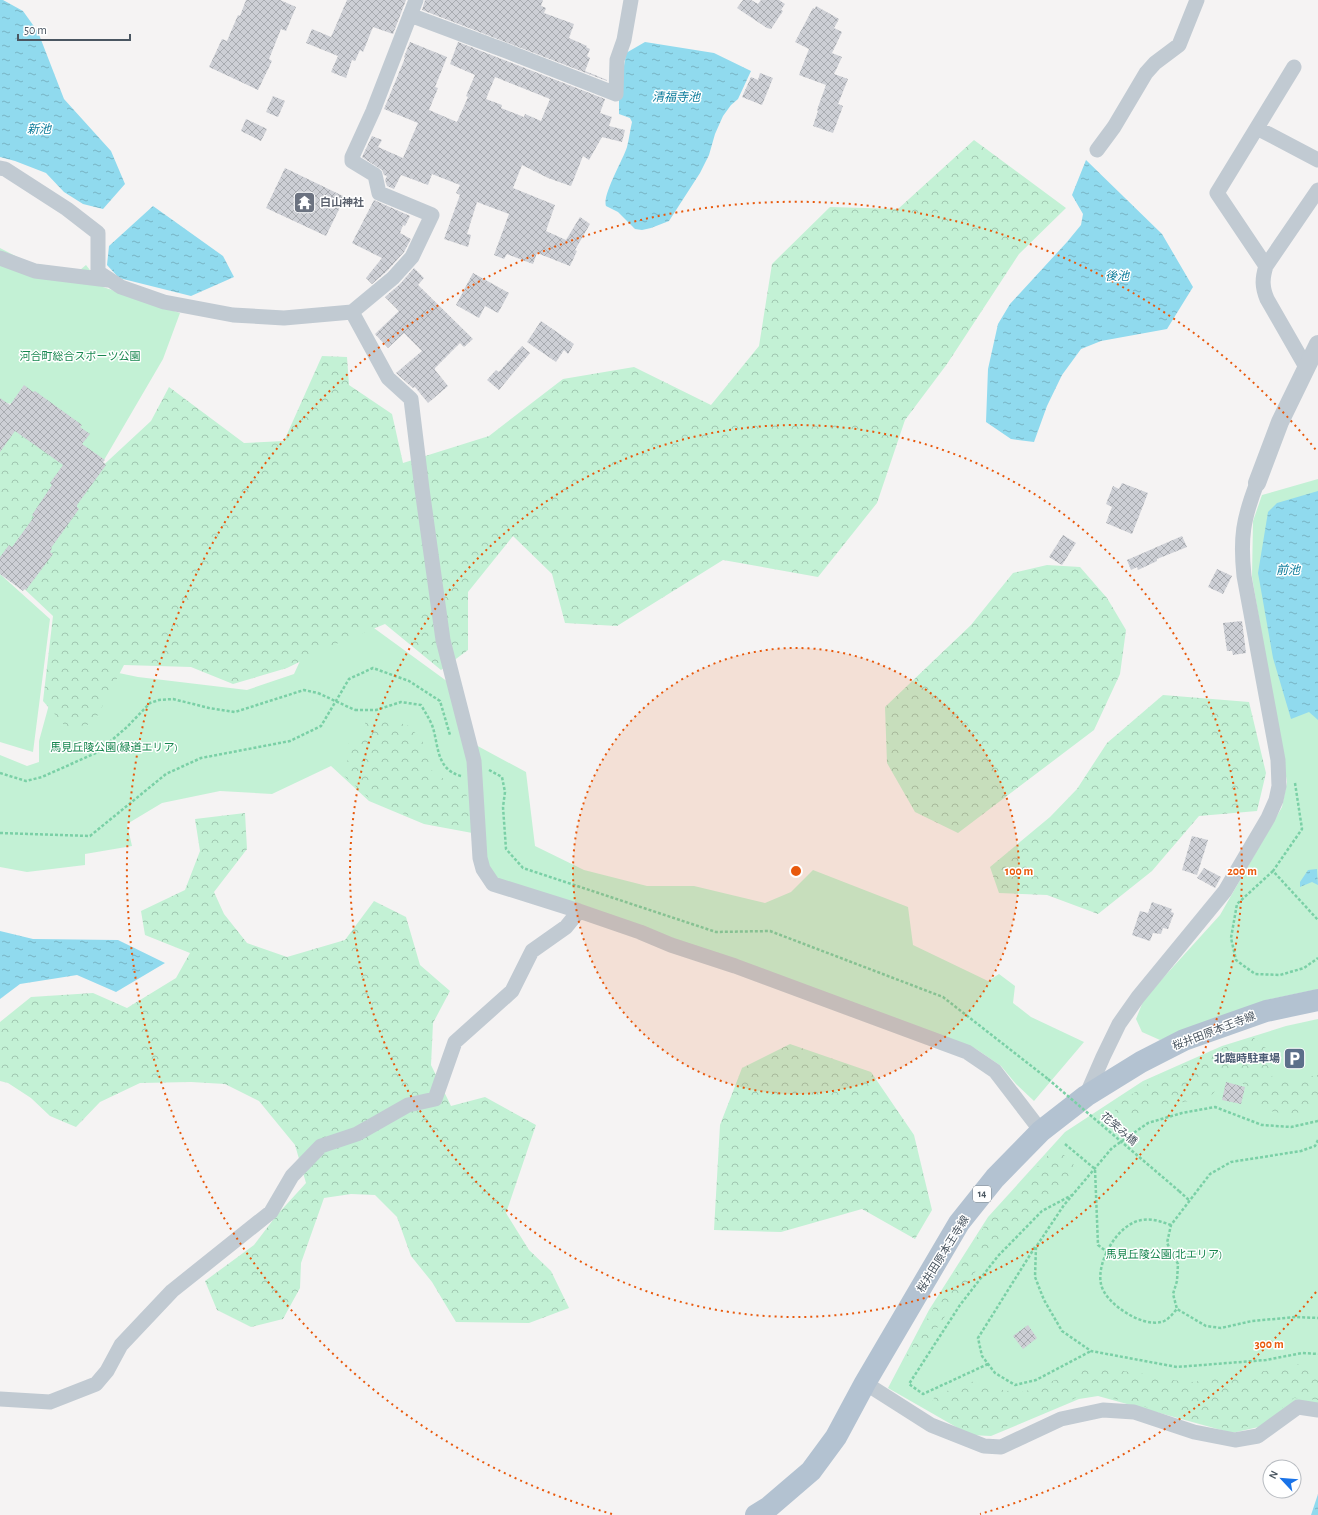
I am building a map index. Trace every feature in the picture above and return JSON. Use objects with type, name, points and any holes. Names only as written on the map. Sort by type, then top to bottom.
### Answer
[{"type":"main road","name":"桜井田原本王寺線","points":[[756,1515],[770,1507],[811,1471],[836,1437],[865,1383],[960,1223],[995,1178],[1042,1131],[1086,1096],[1142,1062],[1184,1040],[1266,1011],[1318,1000]]},
{"type":"street","points":[[0,168],[5,169],[67,209],[98,233],[98,272],[122,287],[164,302],[233,315],[284,318],[352,312],[393,278],[412,257],[432,215],[379,193],[375,175],[352,160],[373,111],[416,0]]},
{"type":"street","points":[[410,15],[616,94],[617,60],[624,40],[631,0]]},
{"type":"street","points":[[1097,150],[1114,127],[1146,73],[1155,63],[1179,45],[1197,0]]},
{"type":"street","points":[[1266,266],[1217,194],[1294,67]]},
{"type":"street","points":[[1257,128],[1318,160]]},
{"type":"street","points":[[1306,367],[1262,288],[1262,277],[1266,266],[1318,190]]},
{"type":"street","points":[[0,258],[35,271],[110,280]]},
{"type":"street","points":[[352,312],[388,378],[412,399],[422,488],[443,640],[474,761],[480,858],[483,869],[493,884],[579,911],[640,932],[671,945],[765,976],[967,1052],[995,1071],[1042,1131]]},
{"type":"street","points":[[1086,1096],[1102,1057],[1119,1024],[1138,997],[1225,890],[1268,818],[1276,800],[1279,786],[1278,760],[1244,576],[1242,532],[1247,507],[1280,422],[1318,344]]},
{"type":"street","points":[[0,1399],[50,1402],[96,1384],[107,1372],[121,1345],[172,1291],[270,1212],[292,1176],[321,1146],[357,1134],[408,1105],[434,1100],[456,1042],[512,991],[532,950],[566,927],[579,911]]},
{"type":"street","points":[[865,1383],[931,1425],[984,1446],[1001,1447],[1061,1419],[1103,1410],[1134,1412],[1194,1432],[1235,1440],[1258,1436],[1298,1407],[1318,1410]]},
{"type":"path","points":[[0,833],[90,836],[166,774],[201,758],[290,741],[321,726],[349,679],[373,668],[409,681],[440,701],[454,741]]},
{"type":"path","points":[[0,773],[26,781],[42,777],[98,752],[127,727],[150,704],[159,700],[174,699],[209,708],[235,712],[304,690],[318,693],[354,710],[376,710],[400,702],[421,705],[432,725],[439,756],[452,774],[469,779],[476,778]]},
{"type":"path","name":"花笑み橋","points":[[474,761],[502,777],[505,792],[503,807],[506,849],[523,868],[716,932],[770,931],[943,997],[1048,1079],[1190,1201]]},
{"type":"path","points":[[1294,779],[1302,829],[1273,871],[1237,904],[1231,938],[1236,960],[1255,974],[1280,975],[1304,968],[1318,958]]},
{"type":"path","points":[[1273,871],[1318,920]]},
{"type":"path","points":[[1091,1351],[1036,1380],[1014,1385],[995,1373],[988,1364],[982,1356],[978,1338],[1064,1205],[1112,1148],[1148,1123],[1182,1113],[1216,1107],[1262,1125],[1290,1127],[1318,1122]]},
{"type":"path","points":[[1318,1140],[1315,1146],[1301,1151],[1230,1162],[1210,1174],[1171,1225],[1166,1243],[1178,1264],[1177,1281],[1173,1294],[1177,1308],[1206,1326],[1221,1328],[1252,1322],[1296,1317],[1318,1318]]},
{"type":"path","points":[[1065,1144],[1095,1169],[1098,1245],[1107,1252]]},
{"type":"path","points":[[988,1364],[923,1394],[909,1384],[960,1305],[998,1256],[1042,1211],[1074,1194]]},
{"type":"path","points":[[1171,1225],[1156,1220],[1141,1220],[1126,1227],[1112,1241],[1107,1252],[1101,1269],[1101,1284],[1106,1296],[1117,1306],[1148,1322],[1162,1322],[1172,1315],[1177,1308]]},
{"type":"path","points":[[1036,1247],[1035,1277],[1044,1300],[1062,1331],[1091,1351],[1177,1367],[1266,1360],[1302,1353],[1318,1354]]},
{"type":"green space","points":[[974,140],[1066,208],[1019,254],[947,364],[905,420],[877,503],[818,577],[723,560],[617,626],[565,623],[552,574],[513,536],[468,592],[468,650],[441,670],[385,624],[336,644],[287,668],[233,684],[191,667],[124,665],[93,724],[67,728],[43,701],[53,616],[0,566],[0,425],[7,414],[96,472],[151,421],[169,387],[244,443],[284,441],[322,356],[347,357],[349,385],[392,414],[403,463],[489,436],[563,379],[634,367],[711,405],[759,346],[772,264],[830,207],[898,209]]},
{"type":"green space","name":"河合町総合スポーツ公園","points":[[0,248],[29,263],[80,270],[86,265],[103,287],[180,313],[163,359],[104,460],[26,405],[3,403],[0,407]]},
{"type":"green space","points":[[1318,479],[1318,989],[1266,1000],[1160,1040],[1142,1032],[1136,1019],[1144,999],[1220,915],[1282,807],[1287,782],[1252,577],[1253,521],[1262,495]]},
{"type":"green space","points":[[1047,565],[1080,567],[1107,598],[1126,630],[1120,674],[1094,730],[958,833],[915,812],[887,763],[885,707],[971,625],[1013,573]]},
{"type":"green space","points":[[0,574],[50,619],[33,752],[0,742]]},
{"type":"green space","name":"馬見丘陵公園(緑道エリア)","points":[[330,596],[448,682],[461,737],[526,772],[535,846],[584,870],[647,886],[694,886],[765,903],[791,892],[813,870],[908,907],[913,945],[988,981],[999,974],[1015,986],[1013,1003],[1031,1017],[1084,1042],[1034,1101],[1016,1084],[1001,1066],[976,1049],[496,881],[487,868],[483,835],[424,824],[369,801],[331,766],[272,794],[220,791],[162,803],[127,824],[132,846],[85,854],[85,865],[27,872],[0,867],[0,755],[27,766],[39,762],[39,741],[61,661],[138,677],[247,690],[294,674]]},
{"type":"green space","points":[[1163,695],[1249,702],[1266,773],[1257,811],[1199,816],[1152,871],[1098,914],[1047,895],[999,893],[990,867],[1050,817],[1077,789],[1107,743]]},
{"type":"green space","points":[[380,716],[409,726],[422,740],[433,773],[461,788],[467,796],[471,830],[425,823],[370,799],[342,774],[351,752],[348,744],[360,735],[366,721]]},
{"type":"green space","points":[[245,813],[247,849],[214,892],[224,914],[247,943],[287,957],[345,940],[374,901],[406,917],[420,965],[450,991],[433,1023],[431,1065],[451,1106],[485,1097],[536,1125],[506,1213],[529,1250],[551,1271],[569,1308],[529,1323],[456,1322],[432,1282],[411,1256],[397,1217],[375,1195],[351,1194],[324,1198],[301,1263],[300,1288],[283,1319],[251,1327],[217,1310],[205,1281],[254,1245],[276,1216],[306,1183],[295,1145],[259,1101],[225,1084],[191,1082],[140,1083],[100,1102],[76,1127],[50,1116],[31,1098],[8,1083],[0,1081],[0,1022],[31,997],[93,993],[127,1008],[176,978],[190,953],[145,935],[141,911],[185,890],[200,851],[195,819]]},
{"type":"green space","name":"馬見丘陵公園(北エリア)","points":[[1318,1019],[1318,1404],[1263,1426],[1232,1433],[1098,1396],[1079,1399],[991,1436],[970,1435],[888,1388],[929,1310],[988,1217],[1065,1132],[1143,1081],[1222,1046],[1286,1026]]},
{"type":"green space","points":[[1254,1038],[1266,1048],[1273,1080],[1276,1082],[1318,1075],[1318,1106],[1304,1112],[1285,1114],[1261,1109],[1253,1101],[1250,1089],[1239,1081],[1223,1080],[1208,1099],[1167,1105],[1127,1118],[1114,1112],[1120,1102],[1158,1077],[1225,1047]]},
{"type":"green space","points":[[790,1044],[871,1072],[914,1135],[932,1210],[915,1239],[862,1209],[781,1232],[714,1230],[720,1125],[742,1068]]},
{"type":"green space","points":[[1052,1151],[1061,1152],[1075,1166],[1066,1182],[1033,1211],[1018,1221],[982,1262],[916,1359],[905,1359],[933,1309],[990,1217]]},
{"type":"green space","points":[[1300,1364],[1318,1366],[1318,1400],[1294,1398],[1259,1423],[1232,1430],[1097,1394],[1078,1397],[991,1433],[970,1433],[930,1406],[935,1396],[971,1381],[992,1390],[998,1389],[1018,1393],[1033,1389],[1084,1368],[1094,1367],[1145,1374],[1162,1379],[1192,1382],[1249,1374]]},
{"type":"water","name":"新池","points":[[0,0],[3,0],[23,11],[38,32],[64,99],[111,151],[125,184],[103,209],[83,204],[64,192],[46,173],[0,157]]},
{"type":"water","name":"清福寺池","points":[[645,42],[714,53],[751,71],[738,99],[731,105],[723,116],[715,134],[709,155],[700,173],[669,221],[642,230],[635,229],[618,212],[606,206],[606,201],[610,186],[627,147],[632,122],[630,118],[619,114],[619,98],[626,53]]},
{"type":"water","name":"後池","points":[[1086,160],[1162,234],[1193,287],[1167,329],[1101,341],[1081,349],[1062,375],[1047,406],[1034,442],[1011,439],[986,422],[988,369],[998,324],[1010,304],[1081,225],[1083,214],[1072,195]]},
{"type":"water","points":[[153,206],[223,256],[234,277],[191,296],[119,278],[107,265],[109,246]]},
{"type":"water","name":"前池","points":[[1318,491],[1318,720],[1309,712],[1291,719],[1273,658],[1258,573],[1268,512],[1277,503]]},
{"type":"water","points":[[1317,869],[1318,885],[1312,882],[1300,887],[1300,882],[1308,870]]},
{"type":"water","points":[[0,931],[33,939],[118,940],[165,963],[116,992],[77,975],[20,984],[0,999]]},
{"type":"water","points":[[1318,1494],[1318,1515],[1311,1515]]},
{"type":"building","points":[[246,0],[280,0],[296,7],[286,31],[281,29],[269,59],[272,61],[258,90],[209,67],[222,39],[227,41],[238,15],[240,16]]},
{"type":"building","points":[[347,0],[406,0],[393,34],[373,27],[363,52],[360,50],[355,61],[352,60],[346,78],[331,72],[338,56],[306,43],[312,29],[331,37]]},
{"type":"building","points":[[425,0],[543,0],[541,6],[546,8],[544,13],[574,24],[569,38],[587,46],[586,47],[590,49],[587,56],[590,58],[585,71],[607,81],[422,10]]},
{"type":"building","points":[[743,0],[751,0],[758,4],[761,0],[779,0],[785,4],[781,10],[783,11],[771,29],[767,28],[737,8]]},
{"type":"building","points":[[816,6],[839,19],[834,28],[842,32],[832,53],[842,57],[834,74],[848,79],[838,104],[843,106],[833,133],[813,126],[826,85],[799,75],[809,49],[795,42],[813,8],[815,9]]},
{"type":"building","points":[[410,42],[447,57],[435,87],[438,88],[429,110],[457,122],[468,97],[466,96],[475,75],[450,64],[458,42],[605,99],[600,113],[612,117],[609,126],[625,130],[622,142],[602,137],[589,160],[583,156],[571,186],[548,178],[522,165],[513,188],[555,205],[546,231],[566,240],[580,217],[590,224],[575,250],[577,251],[570,266],[537,253],[533,264],[507,254],[504,259],[494,255],[509,214],[477,202],[467,234],[471,235],[468,247],[444,239],[460,195],[456,193],[460,185],[432,174],[428,185],[401,175],[394,189],[387,186],[385,180],[387,176],[384,175],[382,170],[362,157],[372,136],[382,140],[378,147],[403,158],[418,123],[384,109],[405,58],[404,57]],"holes":[[[495,77],[550,99],[541,121],[525,114],[524,117],[501,108],[502,105],[486,99]]]},
{"type":"building","points":[[760,73],[773,78],[762,105],[742,97],[751,77],[758,80]]},
{"type":"building","points":[[273,96],[285,101],[278,117],[266,112]]},
{"type":"building","points":[[246,119],[267,129],[261,141],[241,131]]},
{"type":"building","name":"白山神社","points":[[285,168],[345,197],[326,236],[266,208]]},
{"type":"building","points":[[374,200],[410,216],[405,226],[403,225],[400,233],[411,239],[404,252],[387,271],[372,284],[366,278],[382,258],[352,243]]},
{"type":"building","points":[[414,268],[424,278],[418,285],[473,339],[464,347],[460,343],[435,368],[448,386],[428,403],[415,387],[413,388],[396,373],[422,351],[404,333],[388,348],[375,334],[399,311],[385,297],[400,284]]},
{"type":"building","points":[[473,273],[509,293],[498,313],[485,306],[479,318],[456,305]]},
{"type":"building","points":[[541,321],[574,344],[568,354],[564,350],[556,362],[527,342]]},
{"type":"building","points":[[522,346],[530,353],[499,390],[487,380],[496,370],[499,372]]},
{"type":"building","points":[[24,385],[33,392],[35,391],[82,425],[80,427],[90,434],[82,444],[105,460],[103,462],[106,465],[77,505],[79,509],[51,548],[52,549],[50,552],[53,554],[26,590],[25,589],[23,591],[0,574],[0,557],[9,545],[12,547],[34,517],[32,515],[52,485],[50,483],[63,465],[15,431],[0,452],[0,398],[10,405]]},
{"type":"building","points":[[1122,483],[1148,493],[1132,534],[1106,523],[1112,507],[1106,504],[1113,486],[1119,489]]},
{"type":"building","points":[[1063,535],[1076,543],[1062,565],[1049,557]]},
{"type":"building","points":[[1182,536],[1187,547],[1157,559],[1157,561],[1138,570],[1137,567],[1131,570],[1127,560]]},
{"type":"building","points":[[1217,569],[1232,576],[1223,594],[1208,587]]},
{"type":"building","points":[[1242,621],[1246,653],[1233,655],[1232,651],[1227,651],[1223,623]]},
{"type":"building","points":[[1192,836],[1208,840],[1197,875],[1182,870]]},
{"type":"building","points":[[1204,868],[1221,877],[1215,888],[1197,878]]},
{"type":"building","points":[[1152,902],[1172,909],[1171,912],[1174,913],[1168,929],[1163,928],[1161,934],[1153,933],[1150,941],[1132,935],[1140,911],[1148,913]]},
{"type":"building","points":[[1226,1082],[1245,1087],[1241,1104],[1222,1100]]},
{"type":"building","points":[[1028,1325],[1037,1338],[1023,1349],[1013,1336]]},
{"type":"place","name":"白山神社","points":[[305,202]]},
{"type":"place","name":"北臨時駐車場","points":[[1295,1058]]}]
